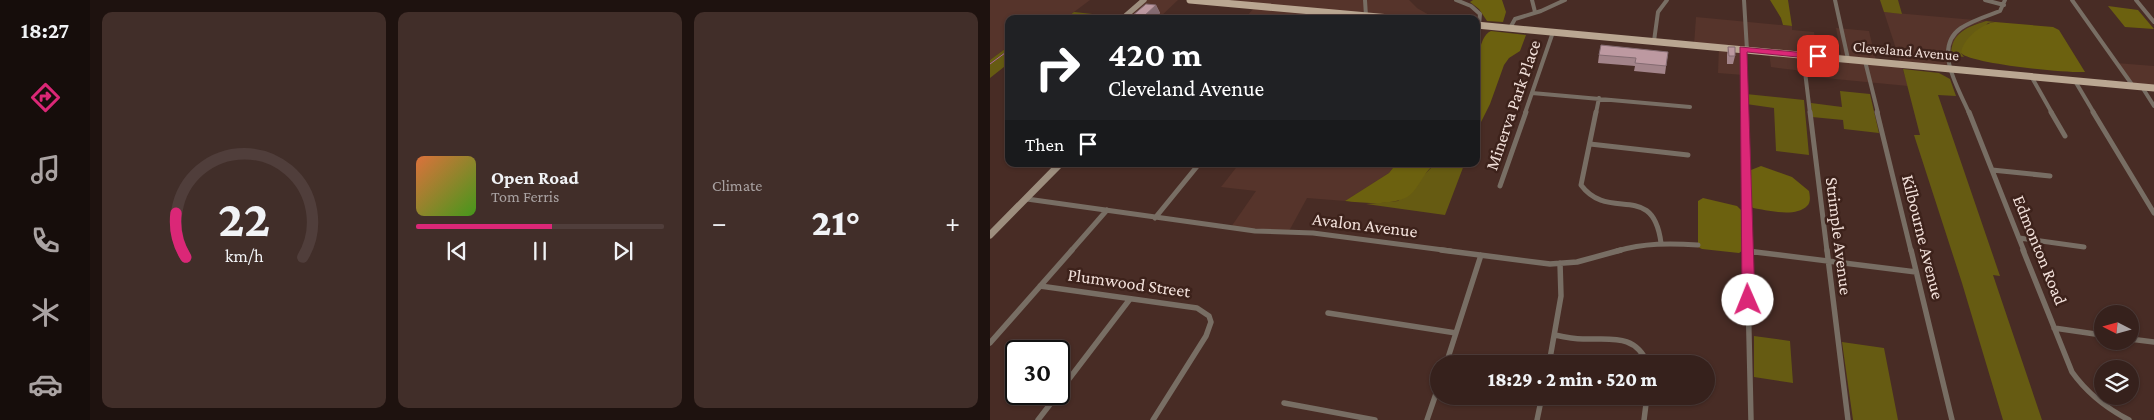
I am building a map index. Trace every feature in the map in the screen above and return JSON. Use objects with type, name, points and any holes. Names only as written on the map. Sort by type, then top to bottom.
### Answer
[{"type":"main road","points":[[1190,0],[1320,15]]},
{"type":"main road","name":"Cleveland Avenue","points":[[1480,25],[2154,88]]},
{"type":"street","points":[[1127,15],[1144,0]]},
{"type":"street","points":[[1365,0],[1366,15]]},
{"type":"street","points":[[1456,0],[1471,6],[1480,15]]},
{"type":"street","points":[[1532,0],[1535,12]]},
{"type":"street","points":[[1510,28],[1515,19],[1566,0]]},
{"type":"street","points":[[1654,41],[1658,12],[1667,0]]},
{"type":"street","points":[[1744,0],[1751,420]]},
{"type":"street","points":[[1834,0],[1848,59]]},
{"type":"street","points":[[1985,0],[2004,5],[2005,0]]},
{"type":"street","points":[[2072,0],[2133,86]]},
{"type":"street","points":[[2136,0],[2154,22]]},
{"type":"street","name":"Edmonton Road","points":[[2004,5],[2000,11],[1967,24],[1952,35],[1947,49],[1952,69],[2072,372],[2081,386],[2092,396],[2127,420]]},
{"type":"street","name":"Minerva Park Place","points":[[1500,186],[1553,32]]},
{"type":"street","name":"Strimple Avenue","points":[[1803,55],[1848,420]]},
{"type":"street","name":"Kilbourne Avenue","points":[[1864,61],[1952,420]]},
{"type":"street","points":[[2031,76],[2065,136]]},
{"type":"street","points":[[2076,81],[2154,213]]},
{"type":"street","points":[[2142,86],[2154,106]]},
{"type":"street","points":[[1532,93],[1690,107]]},
{"type":"street","points":[[1599,98],[1581,184],[1585,192],[1599,200],[1644,209],[1654,217],[1661,243]]},
{"type":"street","points":[[1590,144],[1688,155]]},
{"type":"street","points":[[990,235],[1057,167]]},
{"type":"street","points":[[1155,218],[1197,167]]},
{"type":"street","points":[[1992,170],[2050,176]]},
{"type":"street","name":"Avalon Avenue","points":[[1026,199],[1256,231],[1313,233],[1520,261],[1577,262],[1635,246],[1661,243],[1698,245]]},
{"type":"street","points":[[2146,200],[2154,201]]},
{"type":"street","points":[[990,343],[1107,210]]},
{"type":"street","points":[[2019,238],[2084,247]]},
{"type":"street","points":[[1747,251],[1916,272]]},
{"type":"street","points":[[1449,355],[1481,255]]},
{"type":"street","points":[[1551,355],[1561,296],[1560,263]]},
{"type":"street","name":"Plumwood Street","points":[[1040,286],[1197,308],[1206,312],[1211,318],[1211,326],[1153,420]]},
{"type":"street","points":[[1070,377],[1130,299]]},
{"type":"street","points":[[1328,313],[1456,333]]},
{"type":"street","points":[[2054,328],[2094,334]]},
{"type":"street","points":[[1555,335],[1585,339],[1628,340],[1640,349],[1643,355]]},
{"type":"street","points":[[2139,340],[2154,342]]},
{"type":"street","points":[[1284,403],[1375,420]]},
{"type":"street","points":[[1038,420],[1049,405]]},
{"type":"street","points":[[1427,420],[1432,405]]},
{"type":"street","points":[[1537,420],[1540,405]]},
{"type":"street","points":[[1644,420],[1646,405]]},
{"type":"shaded area","points":[[990,0],[1090,0],[1070,15],[1005,15],[1005,49],[990,60]]},
{"type":"shaded area","points":[[1140,0],[1178,0],[1162,15],[1123,15]]},
{"type":"shaded area","points":[[1224,0],[1409,0],[1417,8],[1429,15],[1248,15],[1256,6]]},
{"type":"shaded area","points":[[1473,0],[1502,0],[1506,12],[1503,22],[1487,21],[1479,9],[1470,2]]},
{"type":"shaded area","points":[[1770,0],[1788,0],[1792,26],[1783,25]]},
{"type":"shaded area","points":[[1880,0],[1898,0],[1902,14],[1884,12]]},
{"type":"shaded area","points":[[2108,6],[2138,10],[2154,29],[2125,27]]},
{"type":"shaded area","points":[[1074,12],[1102,15],[1070,15]]},
{"type":"shaded area","points":[[1884,12],[1986,21],[1972,25],[1960,32],[1951,47],[1951,55],[1948,55],[1951,69],[1901,64]]},
{"type":"shaded area","points":[[1696,17],[1792,26],[1792,30],[1814,32],[1817,51],[1841,54],[1836,28],[1869,31],[1876,61],[1901,64],[1908,86],[1804,76],[1803,71],[1771,67],[1769,52],[1744,49],[1744,75],[1718,73],[1719,47],[1694,45]]},
{"type":"shaded area","points":[[1986,21],[1995,22],[1988,23],[1961,53],[1964,57],[1951,55],[1954,41],[1961,32]]},
{"type":"shaded area","points":[[1995,22],[2053,27],[2059,30],[2085,72],[2000,64],[1982,61],[1961,53],[1965,43],[1974,33],[1984,26]]},
{"type":"shaded area","points":[[1491,31],[1526,35],[1520,51],[1509,58],[1504,65],[1490,104],[1480,124],[1480,47],[1485,37]]},
{"type":"shaded area","points":[[1005,49],[1005,66],[990,78],[990,60]]},
{"type":"shaded area","points":[[2116,63],[2154,66],[2154,88],[2132,86]]},
{"type":"shaded area","points":[[1903,69],[1939,73],[1950,79],[1956,96],[1938,95],[2000,276],[1993,275],[2042,420],[2003,420],[1962,283],[1914,135],[1920,135]]},
{"type":"shaded area","points":[[1840,91],[1870,94],[1879,133],[1844,129],[1843,120],[1812,117],[1811,103],[1842,107]]},
{"type":"shaded area","points":[[1746,94],[1804,100],[1809,155],[1776,151],[1774,108],[1746,104]]},
{"type":"shaded area","points":[[1761,166],[1792,177],[1809,191],[1810,199],[1808,205],[1802,210],[1795,212],[1753,208],[1749,204],[1748,178],[1751,170]]},
{"type":"shaded area","points":[[1237,167],[1394,167],[1389,173],[1345,201],[1307,198],[1289,231],[1231,227],[1256,191],[1221,187]]},
{"type":"shaded area","points":[[1394,167],[1432,167],[1413,192],[1400,200],[1381,203],[1345,201],[1389,173]]},
{"type":"shaded area","points":[[1432,167],[1463,167],[1445,215],[1366,204],[1398,201]]},
{"type":"shaded area","points":[[1703,198],[1737,206],[1741,210],[1742,251],[1739,253],[1698,247],[1698,201]]},
{"type":"shaded area","points":[[1754,336],[1790,341],[1793,383],[1754,377]]},
{"type":"shaded area","points":[[1842,342],[1884,348],[1898,420],[1853,420]]},
{"type":"building","points":[[1146,4],[1156,5],[1145,15],[1133,15]]},
{"type":"building","points":[[1601,45],[1668,52],[1666,66],[1635,63],[1636,58],[1599,55]]},
{"type":"building","points":[[1728,47],[1735,47],[1735,56],[1729,56]]},
{"type":"waterway","points":[[990,64],[1005,53]]},
{"type":"route","points":[[1748,300],[1743,49],[1818,56]]}]
